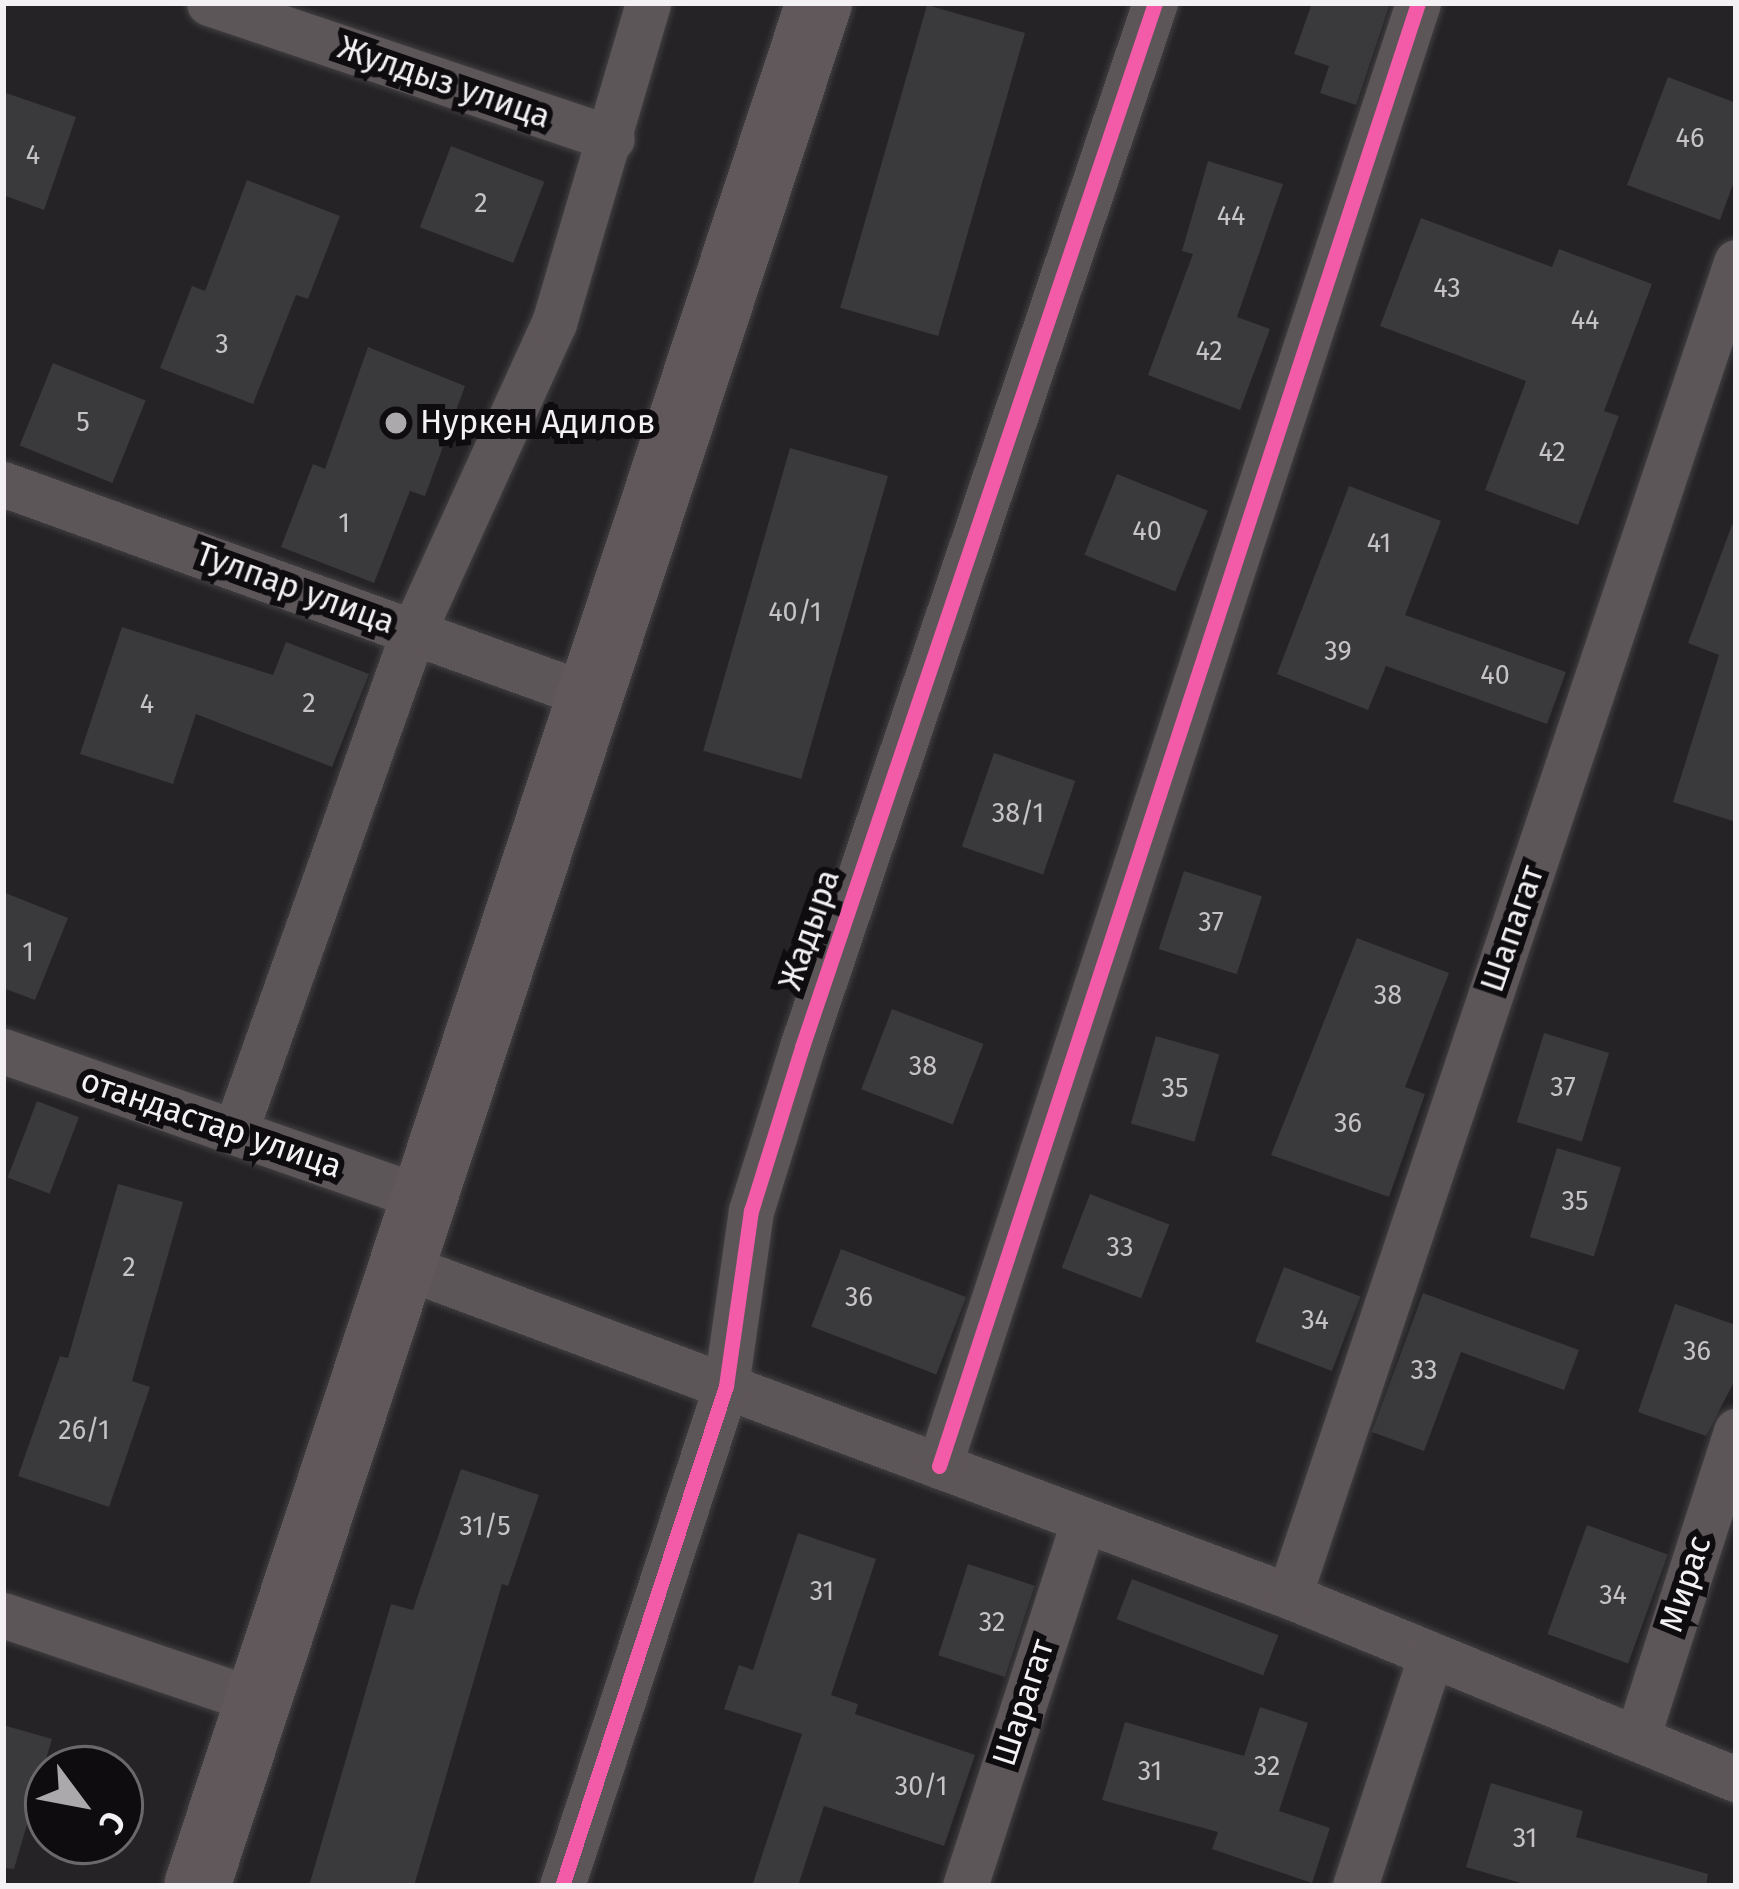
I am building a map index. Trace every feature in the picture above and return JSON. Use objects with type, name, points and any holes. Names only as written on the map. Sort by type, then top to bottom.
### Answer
[{"type":"main road","points":[[196,1886],[419,1197],[819,3]]},
{"type":"street","name":"Жулдыз улица","points":[[209,3],[612,140]]},
{"type":"street","points":[[235,1132],[413,632],[554,323],[612,140],[648,3]]},
{"type":"street","name":"Жадыра","points":[[562,1886],[726,1386],[751,1211],[802,1047],[1154,3]]},
{"type":"street","points":[[939,1466],[1418,3]]},
{"type":"street","name":"Шапагат","points":[[1289,1596],[1736,262]]},
{"type":"street","name":"Тулпар улица","points":[[3,484],[587,695]]},
{"type":"street","name":"отандастар улица","points":[[3,1051],[419,1197]]},
{"type":"street","points":[[398,1264],[1289,1596],[1736,1779]]},
{"type":"street","name":"Мирас","points":[[1637,1738],[1736,1431]]},
{"type":"street","name":"Шарагат","points":[[965,1886],[1084,1520]]},
{"type":"street","points":[[3,1615],[256,1701]]},
{"type":"street","points":[[1355,1886],[1431,1655]]},
{"type":"building","points":[[1312,3],[1390,3],[1356,105],[1320,93],[1329,66],[1294,54]]},
{"type":"building","points":[[927,5],[1025,33],[938,336],[840,308]]},
{"type":"building","points":[[1668,77],[1736,103],[1736,176],[1720,220],[1627,185]]},
{"type":"building","points":[[3,92],[76,117],[44,210],[3,195]]},
{"type":"building","points":[[451,146],[544,182],[513,263],[420,227]]},
{"type":"building","points":[[1208,161],[1283,184],[1237,317],[1270,329],[1240,410],[1148,375],[1193,254],[1182,251]]},
{"type":"building","points":[[247,180],[340,216],[308,299],[296,295],[253,404],[160,368],[192,286],[205,291]]},
{"type":"building","points":[[1421,218],[1552,267],[1559,249],[1652,284],[1604,411],[1619,416],[1578,525],[1485,490],[1526,381],[1380,326]]},
{"type":"building","points":[[368,347],[465,386],[425,496],[410,491],[374,583],[281,547],[313,464],[325,469]]},
{"type":"building","points":[[53,363],[146,400],[112,483],[20,446]]},
{"type":"building","points":[[790,448],[888,476],[801,779],[703,751]]},
{"type":"building","points":[[1117,474],[1208,511],[1175,591],[1084,555]]},
{"type":"building","points":[[1349,486],[1441,521],[1405,615],[1566,672],[1547,724],[1386,666],[1368,710],[1277,674]]},
{"type":"building","points":[[1732,525],[1736,526],[1736,822],[1673,802],[1719,655],[1688,643]]},
{"type":"building","points":[[122,627],[273,675],[286,642],[369,674],[332,767],[196,714],[173,784],[80,754]]},
{"type":"building","points":[[994,753],[1075,781],[1043,875],[962,847]]},
{"type":"building","points":[[1184,871],[1262,896],[1237,974],[1159,949]]},
{"type":"building","points":[[3,892],[68,918],[35,1000],[3,988]]},
{"type":"building","points":[[1357,938],[1449,973],[1405,1087],[1425,1094],[1389,1197],[1271,1155]]},
{"type":"building","points":[[892,1009],[983,1044],[953,1124],[861,1089]]},
{"type":"building","points":[[1544,1033],[1609,1053],[1582,1142],[1517,1122]]},
{"type":"building","points":[[1156,1036],[1219,1054],[1194,1142],[1131,1123]]},
{"type":"building","points":[[37,1101],[79,1117],[50,1194],[8,1178]]},
{"type":"building","points":[[1557,1148],[1621,1168],[1594,1257],[1530,1237]]},
{"type":"building","points":[[118,1184],[183,1202],[132,1381],[150,1387],[109,1507],[18,1476],[60,1356],[68,1358]]},
{"type":"building","points":[[1090,1194],[1169,1224],[1141,1298],[1062,1268]]},
{"type":"building","points":[[841,1249],[966,1297],[936,1375],[811,1326]]},
{"type":"building","points":[[1284,1267],[1361,1296],[1332,1371],[1255,1342]]},
{"type":"building","points":[[1423,1293],[1579,1350],[1564,1390],[1461,1352],[1424,1451],[1372,1432]]},
{"type":"building","points":[[1675,1304],[1736,1325],[1736,1378],[1706,1436],[1638,1412]]},
{"type":"building","points":[[461,1469],[539,1495],[508,1586],[502,1584],[414,1886],[309,1886],[391,1604],[413,1610]]},
{"type":"building","points":[[1587,1525],[1668,1554],[1628,1663],[1547,1634]]},
{"type":"building","points":[[798,1533],[876,1559],[831,1695],[858,1704],[855,1714],[975,1755],[944,1846],[824,1806],[798,1886],[752,1886],[802,1734],[724,1709],[739,1665],[753,1670]]},
{"type":"building","points":[[968,1564],[1035,1586],[1005,1677],[938,1655]]},
{"type":"building","points":[[1132,1579],[1279,1635],[1263,1675],[1117,1619]]},
{"type":"building","points":[[1260,1707],[1308,1723],[1279,1811],[1330,1828],[1312,1883],[1212,1849],[1218,1832],[1102,1800],[1125,1722],[1244,1756]]},
{"type":"building","points":[[3,1725],[52,1739],[50,1745],[24,1745],[24,1835],[14,1869],[3,1868]]},
{"type":"building","points":[[1491,1783],[1583,1811],[1576,1837],[1708,1874],[1706,1886],[1531,1886],[1466,1867]]},
{"type":"cycle path","points":[[562,1886],[726,1386],[751,1211],[802,1047],[1155,3]]},
{"type":"cycle path","points":[[939,1466],[1418,3]]},
{"type":"place","name":"Нуркен Адилов","points":[[396,423]]}]
